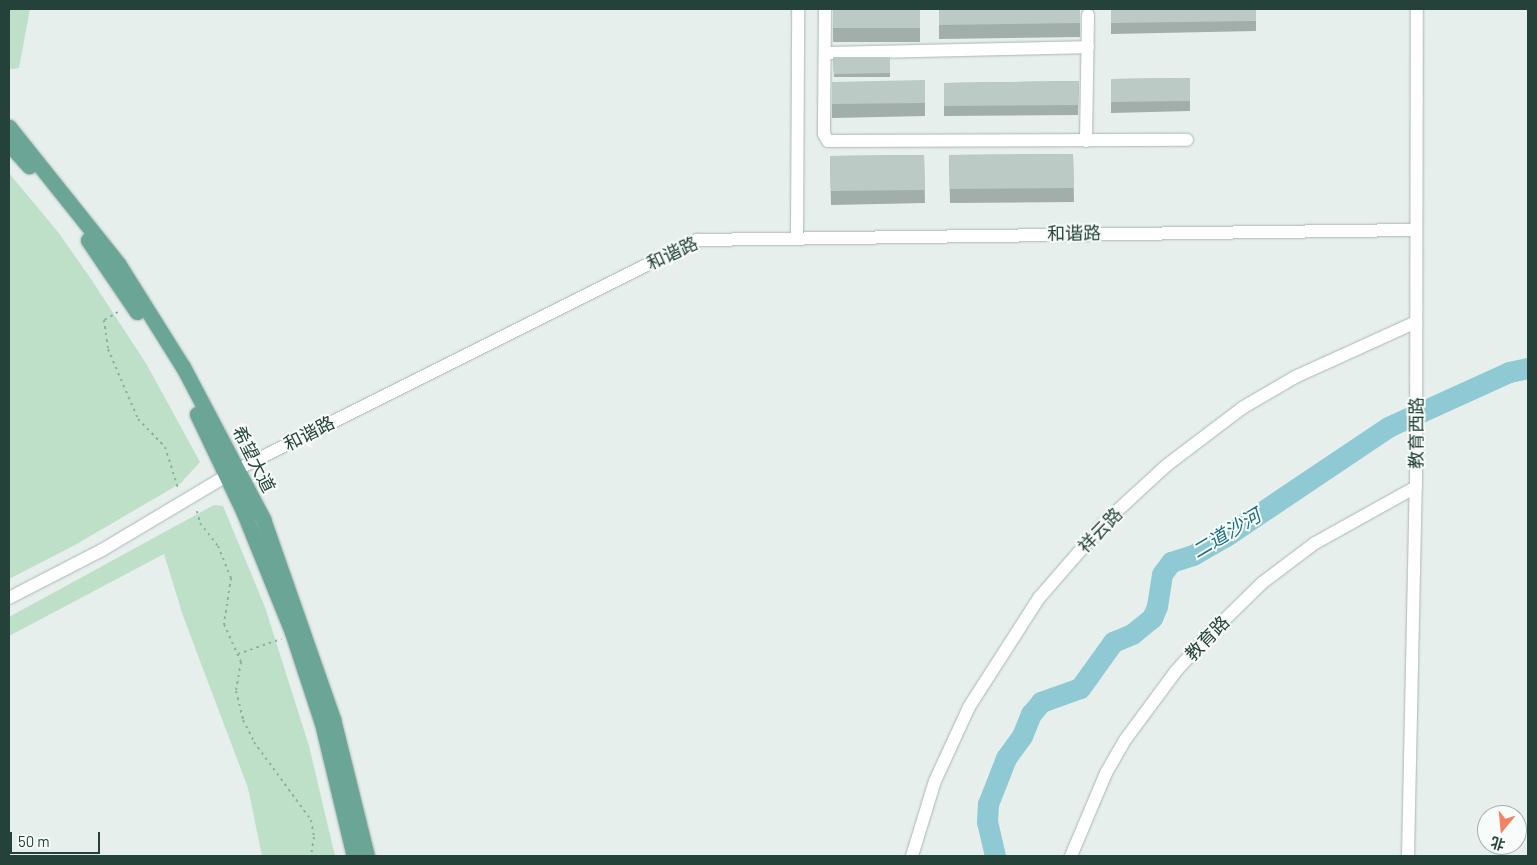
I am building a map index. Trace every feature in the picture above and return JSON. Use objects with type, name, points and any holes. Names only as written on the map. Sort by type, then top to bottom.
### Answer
[{"type":"main road","name":"希望大道","points":[[9,128],[119,265],[183,367],[232,472],[306,670],[354,856]]},
{"type":"main road","name":"希望大道","points":[[9,144],[77,225],[151,334],[206,430],[263,519],[327,699],[366,856]]},
{"type":"street","points":[[796,236],[798,9]]},
{"type":"street","points":[[825,9],[824,134],[828,141],[1187,140]]},
{"type":"street","name":"教育西路","points":[[1408,856],[1416,487],[1417,9]]},
{"type":"street","points":[[1086,140],[1088,15]]},
{"type":"street","points":[[825,53],[1088,48]]},
{"type":"street","name":"和谐路","points":[[9,598],[102,550],[232,472],[697,240],[796,236],[1416,230]]},
{"type":"street","name":"祥云路","points":[[912,856],[932,787],[969,706],[1039,598],[1105,522],[1167,465],[1249,404],[1295,377],[1416,322]]},
{"type":"street","name":"教育路","points":[[1071,856],[1106,773],[1126,740],[1176,672],[1205,639],[1262,583],[1315,543],[1416,487]]},
{"type":"path","points":[[118,312],[104,320],[108,349],[138,419],[165,447],[178,488]]},
{"type":"path","points":[[197,511],[200,523],[214,540],[230,574],[231,584],[224,624],[238,654],[241,666],[236,691],[243,720],[254,742],[311,820],[314,837],[311,856]]},
{"type":"path","points":[[238,654],[280,639]]},
{"type":"green space","points":[[9,9],[30,9],[19,68],[12,69],[9,68]]},
{"type":"green space","points":[[9,173],[58,232],[91,279],[147,365],[200,462],[181,483],[75,545],[9,579]]},
{"type":"green space","points":[[214,505],[223,506],[265,607],[309,746],[335,856],[262,856],[248,788],[183,616],[164,554],[9,636],[9,617]]},
{"type":"building","points":[[833,9],[920,9],[920,28],[833,28]]},
{"type":"building","points":[[939,9],[1080,9],[1080,23],[939,25]]},
{"type":"building","points":[[1111,9],[1256,9],[1256,21],[1111,23]]},
{"type":"building","points":[[833,57],[890,57],[890,73],[834,74]]},
{"type":"building","points":[[1190,78],[1190,101],[1111,102],[1111,79]]},
{"type":"building","points":[[925,80],[925,103],[832,104],[832,82]]},
{"type":"building","points":[[1079,81],[1078,105],[944,106],[944,83]]},
{"type":"building","points":[[1073,154],[1074,188],[950,189],[949,155]]},
{"type":"building","points":[[924,155],[925,190],[831,191],[830,156]]},
{"type":"waterway","name":"二道沙河","points":[[995,856],[987,822],[988,804],[1006,758],[1022,736],[1031,714],[1041,702],[1080,688],[1113,642],[1132,634],[1152,618],[1157,606],[1162,574],[1171,562],[1193,555],[1226,536],[1388,427],[1509,372],[1528,368]]}]
